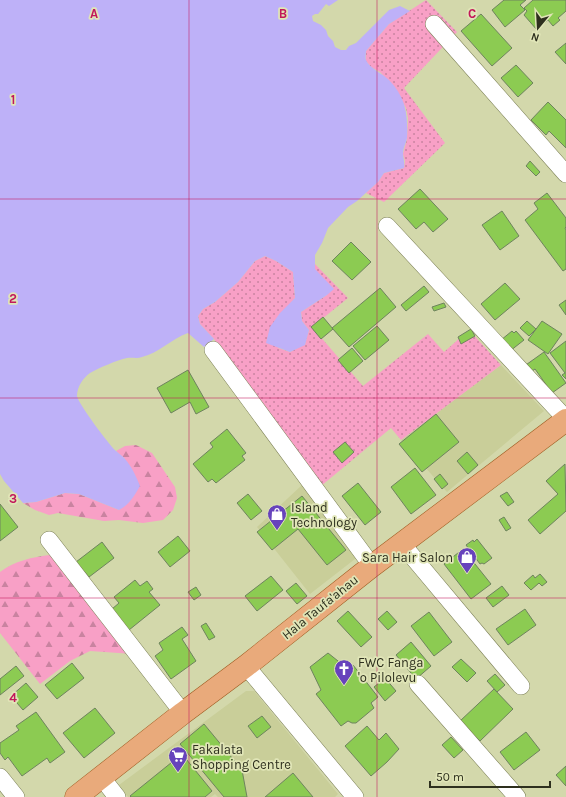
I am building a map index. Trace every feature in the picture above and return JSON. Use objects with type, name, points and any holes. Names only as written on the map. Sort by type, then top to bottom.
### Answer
[{"type":"main road","name":"Hala Taufa'ahau","points":[[76,797],[183,713],[246,666],[372,566],[566,420]]},
{"type":"street","points":[[434,24],[566,174]]},
{"type":"street","points":[[387,226],[566,420]]},
{"type":"street","points":[[213,350],[372,566]]},
{"type":"street","points":[[50,540],[183,713]]},
{"type":"street","points":[[402,544],[521,686]]},
{"type":"street","points":[[246,666],[355,797]]},
{"type":"street","points":[[418,684],[517,797]]},
{"type":"street","points":[[0,777],[16,797]]},
{"type":"street","points":[[102,778],[118,797]]},
{"type":"shaded area","points":[[0,0],[338,0],[329,6],[326,4],[318,14],[312,16],[313,21],[321,25],[326,30],[335,47],[341,50],[346,50],[349,46],[356,43],[389,10],[400,6],[410,11],[389,24],[366,51],[367,63],[389,80],[399,93],[405,107],[407,138],[403,151],[404,168],[384,173],[378,182],[348,207],[328,228],[315,255],[315,269],[334,289],[301,312],[302,321],[309,330],[305,345],[290,352],[266,343],[270,327],[280,313],[295,298],[293,272],[265,256],[255,261],[238,282],[215,302],[203,309],[198,316],[200,324],[214,339],[204,347],[188,333],[148,355],[140,358],[123,359],[98,369],[87,375],[81,383],[77,393],[79,400],[107,441],[130,465],[140,486],[129,502],[119,510],[79,494],[65,493],[36,502],[23,503],[4,481],[0,474]]},
{"type":"shaded area","points":[[501,365],[544,411],[447,492],[401,440]]},
{"type":"shaded area","points":[[302,485],[355,547],[355,559],[310,594],[257,527]]},
{"type":"shaded area","points":[[246,691],[254,691],[338,794],[335,797],[218,797],[215,794],[211,797],[128,797],[119,785]]},
{"type":"green space","points":[[426,0],[457,32],[404,88],[445,143],[384,202],[366,193],[378,182],[384,173],[404,168],[405,161],[403,154],[407,139],[408,118],[406,108],[396,89],[380,72],[371,67],[366,61],[366,51],[389,24]]},
{"type":"green space","points":[[265,256],[293,272],[295,298],[289,305],[278,348],[290,352],[305,344],[309,330],[302,321],[301,312],[327,295],[315,269],[315,264],[348,298],[312,327],[363,386],[428,334],[444,352],[469,330],[501,365],[401,440],[391,428],[321,486],[236,374],[214,339],[200,324],[198,316],[203,309],[215,302],[238,282],[255,261]]},
{"type":"green space","points":[[136,445],[152,453],[175,487],[177,498],[173,510],[163,520],[143,523],[119,520],[104,521],[58,513],[49,515],[35,510],[23,503],[36,502],[65,493],[79,494],[119,510],[125,459],[116,451],[125,446]]},
{"type":"green space","points":[[50,555],[133,654],[90,651],[70,661],[40,684],[0,633],[0,572],[11,565],[24,560]]},
{"type":"building","points":[[504,0],[526,0],[520,5],[525,10],[505,27],[492,10]]},
{"type":"building","points":[[533,0],[566,0],[566,11],[558,18],[560,20],[553,26],[548,20],[537,30],[524,15],[527,11],[524,8]]},
{"type":"building","points":[[481,14],[512,48],[492,66],[461,31]]},
{"type":"building","points":[[566,43],[566,64],[555,52]]},
{"type":"building","points":[[516,65],[533,83],[518,97],[501,78]]},
{"type":"building","points":[[548,102],[566,120],[566,148],[549,131],[546,135],[531,120]]},
{"type":"building","points":[[530,161],[540,172],[536,176],[526,166]]},
{"type":"building","points":[[420,189],[448,219],[433,232],[424,222],[416,229],[398,209]]},
{"type":"building","points":[[547,193],[566,218],[566,269],[563,271],[525,220],[538,209],[534,203]]},
{"type":"building","points":[[502,211],[519,236],[500,250],[482,225]]},
{"type":"building","points":[[351,242],[371,262],[352,280],[332,261]]},
{"type":"building","points":[[505,283],[520,299],[495,320],[481,304]]},
{"type":"building","points":[[424,286],[429,292],[406,311],[401,305]]},
{"type":"building","points":[[380,288],[396,307],[349,347],[332,328]]},
{"type":"building","points":[[566,300],[566,315],[559,305]]},
{"type":"building","points":[[444,303],[446,307],[434,311],[432,307]]},
{"type":"building","points":[[323,317],[333,329],[321,339],[311,327]]},
{"type":"building","points":[[527,321],[536,329],[529,336],[520,328]]},
{"type":"building","points":[[542,321],[562,334],[548,354],[528,340]]},
{"type":"building","points":[[377,326],[389,340],[365,360],[353,346]]},
{"type":"building","points":[[471,329],[475,336],[461,344],[458,337]]},
{"type":"building","points":[[512,331],[514,333],[516,331],[524,340],[510,351],[501,340]]},
{"type":"building","points":[[566,341],[566,379],[562,375],[565,373],[550,353]]},
{"type":"building","points":[[352,348],[363,361],[349,373],[338,360]]},
{"type":"building","points":[[544,352],[566,383],[552,393],[535,369],[528,374],[523,367]]},
{"type":"building","points":[[188,370],[209,407],[196,414],[190,402],[171,413],[157,388]]},
{"type":"building","points":[[436,414],[459,442],[422,472],[399,444]]},
{"type":"building","points":[[227,429],[246,453],[242,456],[245,460],[216,483],[212,479],[208,482],[193,464],[213,447],[210,443]]},
{"type":"building","points":[[345,442],[354,452],[342,463],[333,452]]},
{"type":"building","points":[[467,452],[478,465],[468,474],[457,461]]},
{"type":"building","points":[[565,464],[566,511],[540,534],[528,520],[558,494],[546,481]]},
{"type":"building","points":[[415,468],[436,495],[411,514],[391,487]]},
{"type":"building","points":[[440,474],[448,484],[442,489],[434,479]]},
{"type":"building","points":[[358,483],[381,512],[365,525],[342,496]]},
{"type":"building","points":[[507,492],[514,502],[508,506],[500,496]]},
{"type":"building","points":[[248,494],[262,511],[251,520],[237,503]]},
{"type":"building","name":"Island Technology","points":[[302,496],[346,550],[327,565],[298,529],[272,550],[257,532]]},
{"type":"building","points":[[0,504],[18,527],[0,541]]},
{"type":"building","points":[[504,517],[511,528],[506,531],[499,520]]},
{"type":"building","points":[[178,536],[190,551],[170,567],[158,552]]},
{"type":"building","points":[[477,539],[492,558],[484,564],[480,564],[466,545]]},
{"type":"building","points":[[102,542],[114,558],[89,577],[76,562]]},
{"type":"building","name":"Sara Hair Salon","points":[[463,549],[491,584],[471,599],[444,564]]},
{"type":"building","points":[[540,574],[547,582],[542,586],[539,583],[531,590],[524,583],[533,575],[535,578]]},
{"type":"building","points":[[271,576],[283,590],[257,611],[245,596]]},
{"type":"building","points":[[135,580],[140,586],[147,581],[153,589],[149,592],[160,605],[129,630],[112,609],[119,603],[114,597]]},
{"type":"building","points":[[296,583],[307,596],[297,604],[286,591]]},
{"type":"building","points":[[502,586],[509,595],[493,607],[486,598]]},
{"type":"building","points":[[196,587],[201,595],[194,600],[188,592]]},
{"type":"building","points":[[525,609],[536,625],[508,645],[496,629]]},
{"type":"building","points":[[348,611],[372,637],[361,647],[337,621]]},
{"type":"building","points":[[387,611],[397,622],[388,630],[378,619]]},
{"type":"building","points":[[429,612],[452,642],[434,656],[411,626]]},
{"type":"building","points":[[206,623],[215,637],[209,640],[201,626]]},
{"type":"building","points":[[182,627],[188,635],[182,639],[196,661],[171,679],[155,656],[163,650],[159,643]]},
{"type":"building","points":[[411,642],[431,666],[416,679],[396,655]]},
{"type":"building","name":"FWC Fanga 'o Pilolevu","points":[[328,653],[348,669],[353,665],[378,697],[371,703],[374,708],[356,723],[348,721],[341,726],[316,694],[321,690],[310,667]]},
{"type":"building","points":[[461,659],[476,673],[467,682],[452,667]]},
{"type":"building","points":[[72,663],[84,678],[57,699],[45,685]]},
{"type":"building","points":[[16,666],[24,676],[0,695],[0,679]]},
{"type":"building","points":[[495,674],[505,685],[497,692],[487,681]]},
{"type":"building","points":[[385,678],[396,691],[385,701],[374,687]]},
{"type":"building","points":[[26,683],[38,697],[23,710],[11,696]]},
{"type":"building","points":[[494,689],[513,709],[480,741],[460,721]]},
{"type":"building","points":[[95,708],[115,733],[84,758],[63,733]]},
{"type":"building","points":[[36,712],[65,752],[50,763],[47,758],[22,776],[8,757],[5,760],[0,753],[0,743],[19,730],[16,726]]},
{"type":"building","points":[[262,716],[271,727],[257,738],[248,726]]},
{"type":"building","points":[[204,724],[242,770],[247,797],[224,797],[180,744]]},
{"type":"building","points":[[367,726],[379,740],[386,733],[399,749],[371,776],[345,746]]},
{"type":"building","points":[[526,732],[540,750],[514,770],[500,752]]},
{"type":"building","points":[[451,737],[463,750],[454,758],[442,745]]},
{"type":"building","name":"Fakalata Shopping Centre","points":[[182,754],[212,791],[205,797],[130,796]]},
{"type":"building","points":[[566,766],[566,786],[556,775]]},
{"type":"building","points":[[293,773],[313,797],[265,797]]},
{"type":"place","name":"Island Technology","points":[[277,531]]},
{"type":"place","name":"Sara Hair Salon","points":[[467,574]]},
{"type":"place","name":"FWC Fanga 'o Pilolevu","points":[[344,686]]},
{"type":"place","name":"Fakalata Shopping Centre","points":[[178,773]]}]
